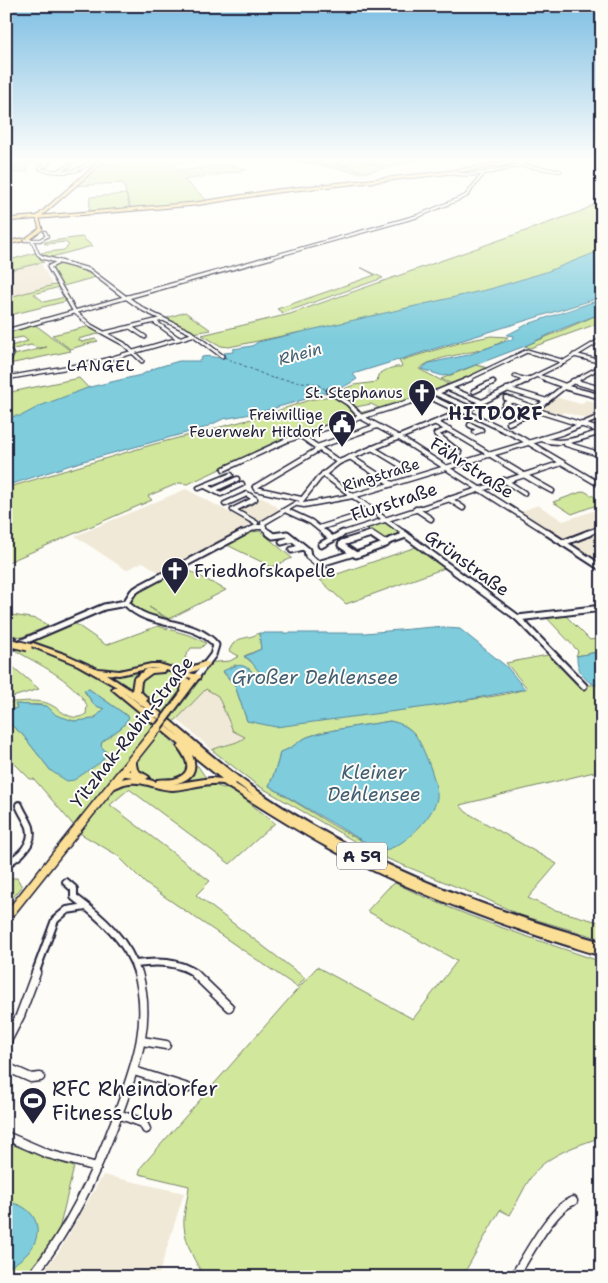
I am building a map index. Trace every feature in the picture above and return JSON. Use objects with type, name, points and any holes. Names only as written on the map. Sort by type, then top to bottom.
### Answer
[{"type":"highway","name":"A 59","points":[[8,642],[30,646],[94,670],[151,707],[220,768],[252,791],[354,852],[408,878],[475,906],[602,946]]},
{"type":"highway","name":"A 59","points":[[30,646],[65,661],[103,681],[261,804],[342,852],[424,891],[516,926],[602,952]]},
{"type":"highway","points":[[94,670],[119,673],[159,666],[183,674],[206,664]]},
{"type":"highway","points":[[151,707],[136,691],[136,684],[141,676],[163,670],[196,677]]},
{"type":"highway","points":[[183,674],[187,682],[185,690]]},
{"type":"highway","points":[[112,786],[137,777],[167,782],[177,780],[187,774],[192,767],[191,757],[177,738]]},
{"type":"highway","points":[[132,760],[132,768],[137,777]]},
{"type":"highway","points":[[122,773],[171,787],[201,781],[224,782],[261,804]]},
{"type":"main road","points":[[6,243],[25,239],[41,229],[38,220]]},
{"type":"main road","name":"Yitzhak-Rabin-Straße","points":[[6,918],[112,786],[196,677]]},
{"type":"street","points":[[6,331],[402,220]]},
{"type":"street","points":[[25,239],[33,242],[45,238],[47,236],[45,232]]},
{"type":"street","points":[[33,242],[38,254],[47,260],[91,271],[144,310],[192,335],[222,356]]},
{"type":"street","points":[[57,263],[49,267],[76,312],[92,326],[120,341],[142,361]]},
{"type":"street","points":[[104,333],[163,319]]},
{"type":"street","points":[[155,322],[179,339]]},
{"type":"street","points":[[130,327],[145,337]]},
{"type":"street","points":[[6,378],[66,369],[192,335]]},
{"type":"street","points":[[8,642],[104,606],[126,603],[133,592],[139,588],[256,525],[263,525],[287,511],[300,501],[323,474],[340,462],[463,412],[565,362],[602,339]]},
{"type":"street","points":[[6,347],[12,355],[6,366]]},
{"type":"street","points":[[224,469],[278,444],[436,393],[479,375],[529,350],[565,362]]},
{"type":"street","points":[[574,355],[602,362]]},
{"type":"street","points":[[509,423],[536,409],[572,381],[602,366]]},
{"type":"street","points":[[538,376],[600,397],[602,393]]},
{"type":"street","points":[[516,378],[527,380]]},
{"type":"street","points":[[572,381],[602,388]]},
{"type":"street","points":[[474,391],[492,382]]},
{"type":"street","points":[[448,388],[482,402]]},
{"type":"street","points":[[480,388],[497,394]]},
{"type":"street","points":[[508,389],[547,401]]},
{"type":"street","name":"Fährstraße","points":[[329,392],[348,402],[361,417],[398,437],[602,568]]},
{"type":"street","points":[[436,393],[470,408]]},
{"type":"street","points":[[428,396],[491,422],[602,486]]},
{"type":"street","points":[[506,398],[602,432]]},
{"type":"street","points":[[491,415],[505,408],[505,404],[513,400]]},
{"type":"street","points":[[501,410],[523,417]]},
{"type":"street","name":"Ringstraße","points":[[300,501],[304,505],[353,496],[541,438],[602,416]]},
{"type":"street","points":[[470,425],[475,430],[491,422]]},
{"type":"street","points":[[436,423],[552,491]]},
{"type":"street","points":[[300,501],[256,489],[255,487],[318,448],[377,426]]},
{"type":"street","points":[[449,429],[436,434],[459,452]]},
{"type":"street","points":[[565,443],[602,432]]},
{"type":"street","points":[[301,436],[340,462]]},
{"type":"street","points":[[541,438],[552,443],[565,443],[602,455]]},
{"type":"street","points":[[372,448],[402,466]]},
{"type":"street","points":[[350,457],[392,484]]},
{"type":"street","name":"Flurstraße","points":[[322,544],[343,533],[522,474],[562,463]]},
{"type":"street","name":"Grünstraße","points":[[323,474],[518,618],[584,686]]},
{"type":"street","points":[[199,488],[231,475]]},
{"type":"street","points":[[212,490],[237,479]]},
{"type":"street","points":[[504,480],[524,493]]},
{"type":"street","points":[[205,486],[221,494],[242,484]]},
{"type":"street","points":[[235,488],[255,499],[233,510],[256,525]]},
{"type":"street","points":[[225,504],[247,494]]},
{"type":"street","points":[[449,499],[463,508]]},
{"type":"street","points":[[416,510],[431,519]]},
{"type":"street","points":[[287,511],[318,527],[332,539]]},
{"type":"street","points":[[318,527],[373,511]]},
{"type":"street","points":[[263,525],[271,535],[285,533],[307,550],[308,556],[327,572]]},
{"type":"street","points":[[563,543],[602,528]]},
{"type":"street","points":[[351,554],[340,544],[371,534],[384,543]]},
{"type":"street","points":[[318,564],[385,546],[384,543],[406,535]]},
{"type":"street","points":[[282,542],[293,539]]},
{"type":"street","points":[[350,540],[356,544]]},
{"type":"street","points":[[292,550],[303,547]]},
{"type":"street","name":"Yitzhak-Rabin-Straße","points":[[126,603],[132,612],[211,638],[216,643],[216,648],[196,677]]},
{"type":"street","points":[[518,618],[602,608]]},
{"type":"street","points":[[6,864],[23,852],[30,840],[30,827],[19,805]]},
{"type":"street","points":[[31,1277],[68,1229],[81,1205],[98,1167],[134,1071],[142,1040],[144,1013],[141,987],[135,964],[120,937],[101,917],[74,897],[74,889],[66,882]]},
{"type":"street","points":[[6,1043],[22,1010],[55,920],[63,912],[76,904],[77,899]]},
{"type":"street","points":[[71,908],[86,907]]},
{"type":"street","points":[[135,964],[163,962],[191,969],[229,1007]]},
{"type":"street","points":[[142,1040],[166,1046]]},
{"type":"street","points":[[6,1067],[30,1078],[40,1077]]},
{"type":"street","points":[[134,1071],[157,1076],[174,1086],[188,1088]]},
{"type":"street","points":[[118,1114],[143,1123],[146,1129]]},
{"type":"street","points":[[6,1136],[48,1154],[98,1167]]},
{"type":"street","points":[[514,1277],[550,1221],[565,1204],[573,1201]]},
{"type":"shaded area","points":[[41,263],[53,286],[6,298],[6,271]]},
{"type":"shaded area","points":[[555,397],[581,404],[586,400],[602,405],[602,411],[588,419],[564,412],[558,416],[539,410]]},
{"type":"shaded area","points":[[186,489],[251,524],[160,573],[143,562],[126,570],[75,536]]},
{"type":"shaded area","points":[[263,497],[282,511],[262,521],[255,521],[235,510]]},
{"type":"shaded area","points":[[538,505],[563,521],[602,508],[602,567],[517,513]]},
{"type":"shaded area","points":[[206,689],[218,696],[233,731],[246,737],[238,743],[222,745],[212,750],[177,719]]},
{"type":"shaded area","points":[[103,1175],[184,1193],[158,1277],[38,1277],[58,1253]]},
{"type":"green space","points":[[557,220],[602,220],[602,275],[328,358],[301,332],[229,347],[221,346],[202,335],[290,314]]},
{"type":"green space","points":[[82,237],[92,246],[48,258],[41,253],[64,250],[69,245],[65,242],[45,244],[44,242]]},
{"type":"green space","points":[[35,253],[44,262],[6,271],[6,261]]},
{"type":"green space","points":[[57,264],[78,268],[96,277],[34,294],[44,302],[65,297],[67,301],[6,316],[6,298],[54,285],[61,286],[52,267]]},
{"type":"green space","points":[[360,267],[383,278],[283,313],[277,309],[375,275]]},
{"type":"green space","points":[[185,312],[211,330],[193,333],[164,319]]},
{"type":"green space","points":[[602,313],[602,322],[530,348],[525,346]]},
{"type":"green space","points":[[34,324],[71,351],[9,364],[14,355],[47,347],[38,348],[31,345],[10,350],[7,347],[28,341],[23,337],[6,340],[6,331]]},
{"type":"green space","points":[[91,326],[102,333],[78,339],[82,342],[95,339],[98,341],[70,349],[52,335]]},
{"type":"green space","points":[[491,336],[508,337],[488,348],[438,360],[419,369],[450,385],[425,395],[360,415],[359,413],[379,408],[371,404],[351,408],[357,416],[278,442],[188,484],[179,483],[148,496],[152,500],[6,563],[6,488],[151,445],[259,417],[309,400],[336,395],[334,393],[354,385],[377,382],[380,373],[402,366],[399,361],[462,342]]},
{"type":"green space","points":[[476,365],[488,368],[452,384],[441,379]]},
{"type":"green space","points":[[79,378],[100,400],[6,455],[6,393]]},
{"type":"green space","points":[[584,491],[602,501],[602,503],[572,514],[553,502]]},
{"type":"green space","points":[[385,521],[403,534],[383,541],[365,527]]},
{"type":"green space","points":[[260,531],[292,558],[272,567],[225,544],[251,532]]},
{"type":"green space","points":[[419,546],[446,566],[445,568],[346,604],[320,580]]},
{"type":"green space","points":[[190,571],[226,590],[169,619],[149,607],[164,617],[164,620],[141,612],[130,601],[133,595],[167,576],[173,578]]},
{"type":"green space","points":[[563,613],[590,640],[602,638],[602,651],[576,656],[578,651],[545,616]]},
{"type":"green space","points":[[6,614],[37,619],[49,626],[22,637],[6,634]]},
{"type":"green space","points":[[73,622],[106,645],[158,626],[192,636],[206,643],[201,648],[191,648],[185,657],[190,664],[230,661],[239,656],[229,651],[235,642],[259,633],[261,649],[244,656],[258,668],[260,673],[271,678],[257,678],[250,669],[235,665],[223,672],[235,686],[247,721],[386,711],[505,694],[527,688],[506,663],[553,654],[582,685],[602,685],[602,770],[460,805],[466,812],[557,864],[528,898],[552,909],[602,923],[602,939],[520,915],[484,898],[378,855],[257,785],[212,750],[238,742],[245,737],[233,731],[218,696],[206,689],[162,732],[184,755],[188,765],[198,766],[210,784],[234,791],[275,823],[230,864],[129,789],[110,805],[210,881],[196,895],[305,978],[297,987],[146,884],[117,855],[81,834],[34,779],[30,779],[6,755],[6,720],[22,734],[51,771],[106,752],[101,746],[102,742],[122,727],[129,717],[89,689],[84,691],[94,705],[105,709],[95,717],[82,721],[63,719],[42,705],[18,704],[17,708],[6,711],[6,703],[35,701],[49,704],[69,716],[80,717],[86,714],[87,705],[72,687],[54,673],[13,649]],"holes":[[[390,721],[407,727],[416,735],[383,850],[373,847],[334,826],[269,786],[280,752],[310,736]]]},
{"type":"green space","points":[[6,661],[39,689],[6,699]]},
{"type":"green space","points":[[11,878],[17,878],[22,887],[6,906],[6,883]]},
{"type":"green space","points":[[395,883],[471,916],[602,962],[602,1137],[563,1152],[537,1169],[510,1215],[500,1210],[462,1277],[206,1277],[194,1259],[185,1233],[184,1216],[189,1186],[139,1174],[141,1167],[317,967],[413,1019],[457,961],[367,911]]},
{"type":"green space","points":[[6,1141],[38,1155],[74,1167],[58,1234],[23,1277],[6,1277]]},
{"type":"water","name":"Rhein","points":[[602,250],[602,297],[353,374],[357,379],[335,390],[310,394],[306,399],[257,413],[223,419],[204,428],[80,462],[6,486],[6,419],[21,416],[40,406],[90,387],[141,375],[155,368],[179,361],[200,361],[202,357],[224,357],[224,353],[233,352],[233,349],[252,346],[258,342],[490,289],[546,272]]},
{"type":"water","points":[[602,299],[602,313],[525,346],[449,375],[443,376],[421,369],[429,363],[468,355],[512,339],[514,336],[507,335],[528,324]]},
{"type":"water","name":"Großer Dehlensee","points":[[433,627],[460,629],[507,667],[525,689],[434,706],[276,727],[247,721],[235,686],[223,671],[238,665],[249,669],[257,678],[271,678],[260,673],[249,659],[244,657],[261,649],[259,633],[365,633]]},
{"type":"water","points":[[602,651],[602,685],[597,685],[587,680],[581,672],[578,667],[577,656]]},
{"type":"water","points":[[89,689],[129,717],[122,727],[102,742],[101,746],[107,753],[101,762],[74,780],[67,781],[51,771],[22,734],[7,722],[6,711],[17,708],[15,704],[47,706],[56,715],[74,721],[94,719],[104,709],[94,705],[84,690]]},
{"type":"water","name":"Kleiner Dehlensee","points":[[390,721],[411,730],[416,736],[430,766],[437,792],[435,805],[424,822],[400,844],[384,850],[373,847],[269,786],[280,752],[306,738],[330,731]]},
{"type":"water","points":[[6,1204],[20,1205],[31,1214],[35,1220],[37,1234],[29,1252],[6,1269]]},
{"type":"ferry route","points":[[224,357],[272,378],[317,384],[328,391]]},
{"type":"place","name":"St. Stephanus","points":[[422,417]]},
{"type":"place","name":"Freiwillige Feuerwehr Hitdorf","points":[[342,448]]},
{"type":"place","name":"Friedhofskapelle","points":[[175,595]]},
{"type":"place","name":"RFC Rheindorfer Fitness Club","points":[[33,1125]]},
{"type":"district","name":"LANGEL","points":[[101,365]]},
{"type":"district","name":"HITDORF","points":[[496,413]]}]
